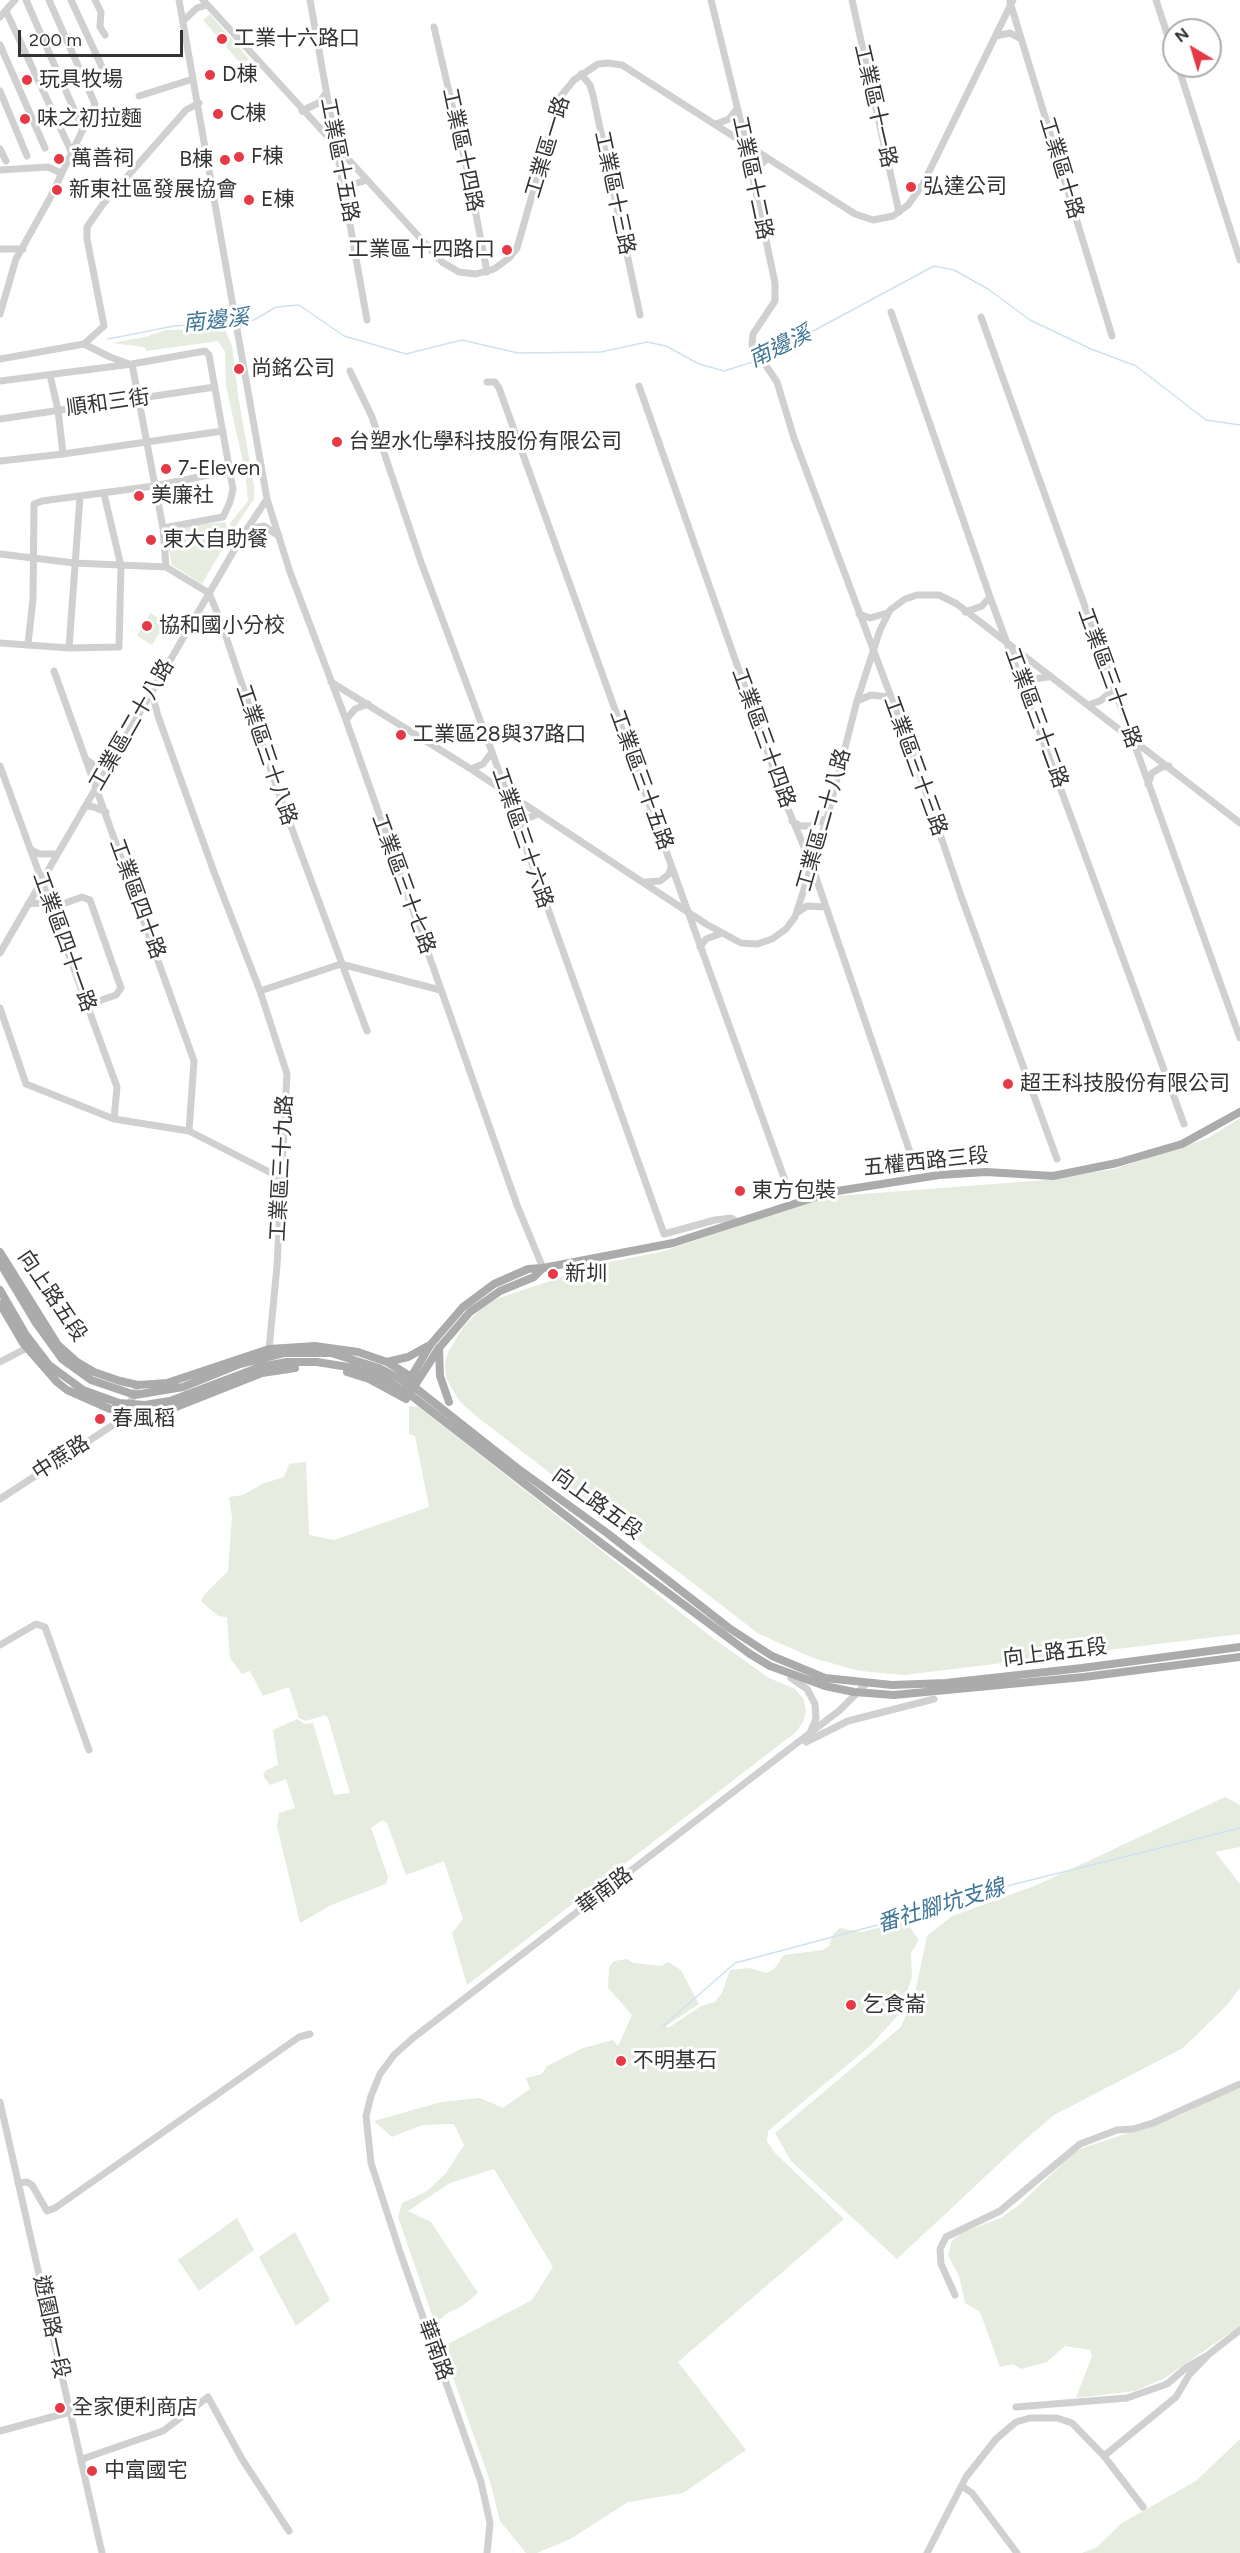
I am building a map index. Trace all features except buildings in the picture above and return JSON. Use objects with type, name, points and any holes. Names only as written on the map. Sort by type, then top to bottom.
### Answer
[{"type":"main road","name":"五權西路三段","points":[[408,1388],[463,1307],[481,1292],[528,1269],[673,1243],[810,1196],[867,1185],[939,1175],[986,1172],[1053,1176],[1117,1163],[1182,1144],[1240,1112]]},
{"type":"main road","name":"向上路五段","points":[[0,1252],[58,1345],[94,1372],[138,1385],[166,1383],[269,1349],[331,1347],[358,1352],[387,1362],[408,1388],[601,1543],[750,1654],[770,1666],[825,1686],[858,1693],[894,1695],[948,1691],[1240,1657]]},
{"type":"main road","name":"向上路五段","points":[[0,1263],[36,1323],[62,1359],[91,1380],[135,1395],[169,1391],[240,1364],[284,1353],[331,1353],[379,1368],[729,1628],[772,1656],[825,1678],[867,1683],[946,1683],[1240,1647]]},
{"type":"main road","name":"向上路五段","points":[[0,1290],[26,1335],[56,1371],[83,1390],[128,1408]]},
{"type":"main road","name":"向上路五段","points":[[0,1304],[27,1348],[45,1371],[67,1390],[110,1410],[170,1401],[251,1370],[286,1362],[317,1362],[367,1370],[408,1388]]},
{"type":"main road","points":[[387,1362],[408,1357],[435,1346],[440,1376],[449,1402]]},
{"type":"street","points":[[0,17],[15,0]]},
{"type":"street","points":[[26,0],[83,130]]},
{"type":"street","points":[[0,314],[11,270],[95,104],[49,0]]},
{"type":"street","points":[[71,0],[102,67]]},
{"type":"street","points":[[95,0],[101,12],[100,27],[105,35]]},
{"type":"street","name":"工業區三十七路","points":[[180,0],[267,499],[440,990],[471,1069],[517,1205],[543,1268]]},
{"type":"street","name":"工業區十五路","points":[[310,0],[367,320]]},
{"type":"street","name":"工業區十二路","points":[[711,0],[746,143],[745,153],[752,173],[776,292],[772,307],[753,334],[751,342],[754,350]]},
{"type":"street","name":"工業區十一路","points":[[852,0],[899,213]]},
{"type":"street","points":[[1156,0],[1162,18]]},
{"type":"street","points":[[899,213],[908,205],[923,184],[1011,1]]},
{"type":"street","name":"工業區十路","points":[[1011,1],[1112,336]]},
{"type":"street","points":[[184,21],[187,15],[205,2],[302,111],[450,268],[467,273],[487,272]]},
{"type":"street","points":[[6,11],[72,153]]},
{"type":"street","name":"工業區十四路","points":[[434,27],[469,178],[487,272]]},
{"type":"street","points":[[996,36],[1010,33],[1022,39]]},
{"type":"street","points":[[0,45],[45,148]]},
{"type":"street","name":"工業區一路","points":[[487,272],[503,263],[518,248],[560,97],[567,86],[598,64],[622,65],[861,218],[880,219],[899,213]]},
{"type":"street","name":"工業區十三路","points":[[581,74],[590,85],[593,95],[640,315]]},
{"type":"street","points":[[1182,78],[1240,260]]},
{"type":"street","points":[[139,96],[193,79]]},
{"type":"street","points":[[0,91],[27,156]]},
{"type":"street","points":[[302,111],[320,102],[326,93]]},
{"type":"street","points":[[0,359],[84,344],[104,326],[87,239],[87,227],[103,204],[186,110],[198,104]]},
{"type":"street","points":[[716,124],[729,119],[737,109]]},
{"type":"street","points":[[0,149],[6,161]]},
{"type":"street","points":[[752,173],[767,159]]},
{"type":"street","points":[[0,170],[48,167],[61,173]]},
{"type":"street","points":[[346,192],[354,183],[367,180]]},
{"type":"street","points":[[0,249],[23,249]]},
{"type":"street","name":"工業區三十二路","points":[[891,312],[990,597],[1010,646],[1184,1124]]},
{"type":"street","name":"工業區三十一路","points":[[981,317],[1113,690],[1240,1038]]},
{"type":"street","points":[[84,344],[110,357],[132,364]]},
{"type":"street","name":"工業區三十三路","points":[[754,350],[777,382],[794,438],[918,769],[961,896],[1056,1159]]},
{"type":"street","points":[[0,381],[132,364],[205,351],[210,355],[233,489],[230,502],[223,517],[163,528]]},
{"type":"street","points":[[132,364],[163,528],[166,567]]},
{"type":"street","name":"工業區三十六路","points":[[350,371],[372,417],[421,562],[492,752],[664,1234],[715,1220],[730,1218],[737,1222]]},
{"type":"street","points":[[50,375],[58,410],[63,454]]},
{"type":"street","name":"工業區三十五路","points":[[487,382],[495,382],[499,388],[787,1186]]},
{"type":"street","name":"工業區三十四路","points":[[639,386],[792,821],[812,866],[912,1158]]},
{"type":"street","name":"順和三街","points":[[0,419],[215,387]]},
{"type":"street","points":[[0,461],[223,431]]},
{"type":"street","points":[[28,644],[33,599],[34,504],[154,486],[229,471]]},
{"type":"street","points":[[0,643],[69,648],[119,647],[121,566],[104,494]]},
{"type":"street","points":[[69,648],[80,497]]},
{"type":"street","name":"工業區二十八路","points":[[0,951],[243,535],[267,499]]},
{"type":"street","points":[[243,535],[249,527],[256,526],[270,529],[279,536]]},
{"type":"street","points":[[0,554],[74,564],[166,567],[209,593]]},
{"type":"street","name":"工業區三十八路","points":[[209,593],[366,1031]]},
{"type":"street","points":[[858,613],[870,618],[887,613],[905,599],[924,594],[945,598],[1088,705],[1132,741],[1169,766],[1240,823]]},
{"type":"street","points":[[965,612],[979,608],[990,597]]},
{"type":"street","name":"工業區二十八路","points":[[331,682],[722,933],[736,941],[751,944],[762,943],[782,933],[797,914],[827,818],[857,701],[887,613]]},
{"type":"street","points":[[193,622],[199,616],[217,617],[221,622]]},
{"type":"street","name":"工業區四十路","points":[[54,671],[194,1061],[189,1131]]},
{"type":"street","points":[[1025,692],[1034,679],[1050,677]]},
{"type":"street","points":[[1088,705],[1100,701],[1113,690]]},
{"type":"street","name":"工業區三十九路","points":[[152,693],[158,716],[214,872],[260,991],[287,1074],[277,1266],[269,1349]]},
{"type":"street","points":[[857,701],[871,694],[890,697]]},
{"type":"street","points":[[346,720],[355,709],[368,704]]},
{"type":"street","points":[[139,715],[141,712],[150,712],[158,716]]},
{"type":"street","points":[[471,770],[483,764],[492,752]]},
{"type":"street","points":[[87,760],[92,764],[109,766]]},
{"type":"street","name":"工業區四十一路","points":[[0,766],[117,1087],[114,1119]]},
{"type":"street","points":[[1148,785],[1152,773],[1169,766]]},
{"type":"street","points":[[84,808],[90,807],[106,812]]},
{"type":"street","points":[[518,829],[524,820],[538,814]]},
{"type":"street","points":[[792,821],[800,826],[810,826],[827,818]]},
{"type":"street","points":[[29,847],[39,854],[57,854]]},
{"type":"street","points":[[643,881],[654,883],[660,881],[669,874],[672,866]]},
{"type":"street","points":[[28,904],[38,903],[52,908],[86,897],[90,900],[121,988],[116,995],[87,1005]]},
{"type":"street","points":[[797,914],[807,906],[825,907]]},
{"type":"street","points":[[700,946],[706,939],[722,933]]},
{"type":"street","points":[[260,991],[341,964],[440,990]]},
{"type":"street","points":[[0,1008],[26,1084],[114,1119],[189,1131],[281,1178]]},
{"type":"street","points":[[0,1362],[27,1348]]},
{"type":"street","name":"中蔗路","points":[[0,1499],[113,1425],[128,1408],[138,1385]]},
{"type":"street","points":[[110,1410],[113,1425]]},
{"type":"street","points":[[0,1645],[36,1624],[45,1627],[89,1750]]},
{"type":"street","points":[[791,1678],[807,1689],[815,1704],[816,1719],[809,1735]]},
{"type":"street","name":"華南路","points":[[487,2553],[490,2523],[481,2482],[400,2252],[368,2148],[366,2116],[380,2074],[394,2055],[413,2038],[809,1735],[867,1683]]},
{"type":"street","points":[[783,1755],[849,1721],[934,1699]]},
{"type":"street","points":[[18,2183],[27,2182],[32,2185],[47,2211],[55,2208],[299,2037],[310,2034]]},
{"type":"street","points":[[955,2295],[941,2264],[940,2249],[946,2237],[1000,2211],[1080,2144],[1117,2130],[1143,2127],[1240,2084]]},
{"type":"street","name":"遊園路一段","points":[[0,2102],[102,2553]]},
{"type":"street","points":[[1104,2456],[1176,2397],[1189,2374],[1208,2355],[1240,2330]]},
{"type":"street","points":[[1016,2407],[1127,2398],[1167,2384],[1187,2367],[1208,2355]]},
{"type":"street","points":[[81,2462],[85,2458],[163,2431],[208,2397],[242,2460],[289,2531]]},
{"type":"street","points":[[0,2431],[70,2412]]},
{"type":"street","points":[[927,2553],[966,2477],[996,2439],[1016,2422],[1030,2418],[1064,2419],[1072,2422],[1104,2456],[1143,2507]]},
{"type":"street","points":[[962,2486],[972,2493],[1017,2553]]},
{"type":"shaded area","points":[[210,14],[249,59],[242,65],[203,20]]},
{"type":"shaded area","points":[[225,329],[232,346],[254,486],[254,499],[233,530],[230,523],[248,501],[245,471],[226,386],[225,352],[218,341],[146,351],[144,347],[112,343],[145,337],[166,330]]},
{"type":"shaded area","points":[[225,522],[231,534],[202,584],[172,565],[164,528]]},
{"type":"shaded area","points":[[150,613],[166,622],[152,645],[137,636]]},
{"type":"shaded area","points":[[1240,1118],[1240,1634],[904,1675],[860,1671],[813,1658],[759,1634],[476,1416],[460,1402],[446,1378],[445,1362],[448,1352],[464,1326],[482,1308],[496,1299],[604,1263],[661,1252],[803,1204],[836,1196],[1047,1180],[1115,1169],[1208,1138]]},
{"type":"shaded area","points":[[409,1406],[419,1407],[714,1639],[769,1678],[795,1689],[803,1698],[806,1710],[803,1722],[796,1732],[467,1985],[452,1933],[463,1919],[444,1861],[406,1875],[387,1823],[382,1820],[371,1828],[388,1877],[386,1884],[331,1905],[300,1923],[277,1826],[279,1813],[295,1808],[286,1779],[270,1785],[263,1776],[265,1771],[278,1765],[273,1730],[297,1719],[305,1724],[313,1723],[334,1795],[350,1793],[328,1718],[325,1715],[306,1721],[299,1718],[289,1687],[263,1696],[250,1671],[242,1674],[230,1658],[227,1617],[218,1616],[201,1601],[228,1571],[232,1518],[229,1497],[243,1495],[262,1484],[284,1477],[289,1464],[306,1462],[309,1535],[334,1540],[429,1507],[415,1436],[409,1434]]},
{"type":"shaded area","points":[[1225,1797],[1240,1805],[1240,1847],[1215,1852],[1240,1884],[1240,1988],[1226,2006],[1183,2048],[1054,2115],[897,2259],[791,2161],[775,2133],[901,2027],[915,1993],[927,1936],[952,1916],[1037,1885]]},
{"type":"shaded area","points":[[905,1921],[919,1940],[911,1953],[912,1977],[901,2012],[870,2046],[768,2131],[767,2141],[775,2153],[844,2219],[678,2362],[746,2450],[683,2493],[628,2502],[572,2538],[537,2553],[526,2553],[500,2521],[490,2481],[442,2347],[532,2300],[553,2267],[494,2169],[450,2183],[408,2211],[431,2222],[478,2293],[435,2324],[398,2217],[402,2203],[426,2192],[446,2173],[464,2145],[454,2124],[422,2125],[392,2137],[374,2121],[441,2102],[480,2098],[503,2108],[530,2089],[526,2078],[542,2074],[547,2066],[583,2048],[613,2040],[618,2046],[632,2015],[608,1988],[609,1967],[614,1961],[627,1959],[633,1963],[661,1966],[668,1962],[681,1970],[699,2004],[666,2026],[668,2028],[701,2006],[715,2002],[722,1993],[730,1970],[750,1968],[766,1973],[774,1969],[784,1955],[823,1950],[829,1946],[833,1934],[840,1928],[861,1932]]},
{"type":"shaded area","points":[[1240,2086],[1240,2326],[1165,2378],[1135,2391],[1076,2398],[1092,2356],[1090,2350],[1065,2346],[1047,2362],[1021,2369],[1013,2364],[1000,2367],[980,2312],[965,2303],[959,2276],[948,2255],[952,2241],[963,2232],[1001,2218],[1019,2205],[1077,2150],[1179,2116]]},
{"type":"shaded area","points":[[237,2218],[254,2250],[199,2291],[178,2260]]},
{"type":"shaded area","points":[[295,2232],[330,2300],[296,2326],[259,2257]]},
{"type":"shaded area","points":[[1240,2439],[1240,2553],[1082,2553],[1097,2547],[1122,2523],[1196,2481]]},
{"type":"waterway","name":"南邊溪","points":[[763,358],[934,266],[954,270],[988,289],[1030,320],[1091,349],[1136,366],[1206,420],[1240,425]]},
{"type":"waterway","name":"南邊溪","points":[[239,322],[254,320],[276,307],[299,305],[344,336],[406,354],[462,340],[518,353],[601,352],[647,342],[666,346],[699,364],[724,371],[759,360]]},
{"type":"waterway","name":"南邊溪","points":[[108,339],[174,326],[234,322]]},
{"type":"waterway","name":"番社腳坑支線","points":[[663,2026],[735,1963],[926,1912],[999,1888],[1240,1828]]},
{"type":"place","name":"工業十六路口","points":[[222,39]]},
{"type":"place","name":"D棟","points":[[210,75]]},
{"type":"place","name":"玩具牧場","points":[[27,80]]},
{"type":"place","name":"C棟","points":[[218,114]]},
{"type":"place","name":"味之初拉麵","points":[[25,119]]},
{"type":"place","name":"F棟","points":[[239,157]]},
{"type":"place","name":"萬善祠","points":[[59,159]]},
{"type":"place","name":"B棟","points":[[225,160]]},
{"type":"place","name":"弘達公司","points":[[911,187]]},
{"type":"place","name":"新東社區發展協會","points":[[57,190]]},
{"type":"place","name":"E棟","points":[[249,200]]},
{"type":"place","name":"工業區十四路口","points":[[507,250]]},
{"type":"place","name":"尚銘公司","points":[[239,369]]},
{"type":"place","name":"台塑水化學科技股份有限公司","points":[[337,442]]},
{"type":"place","name":"7-Eleven","points":[[166,469]]},
{"type":"place","name":"美廉社","points":[[139,496]]},
{"type":"place","name":"東大自助餐","points":[[151,540]]},
{"type":"place","name":"協和國小分校","points":[[147,626]]},
{"type":"place","name":"工業區28與37路口","points":[[401,735]]},
{"type":"place","name":"超王科技股份有限公司","points":[[1008,1084]]},
{"type":"place","name":"東方包裝","points":[[740,1191]]},
{"type":"place","name":"新圳","points":[[553,1274]]},
{"type":"place","name":"春風稻","points":[[100,1419]]},
{"type":"place","name":"乞食崙","points":[[851,2005]]},
{"type":"place","name":"不明基石","points":[[621,2061]]},
{"type":"place","name":"全家便利商店","points":[[60,2408]]},
{"type":"place","name":"中富國宅","points":[[92,2471]]}]
